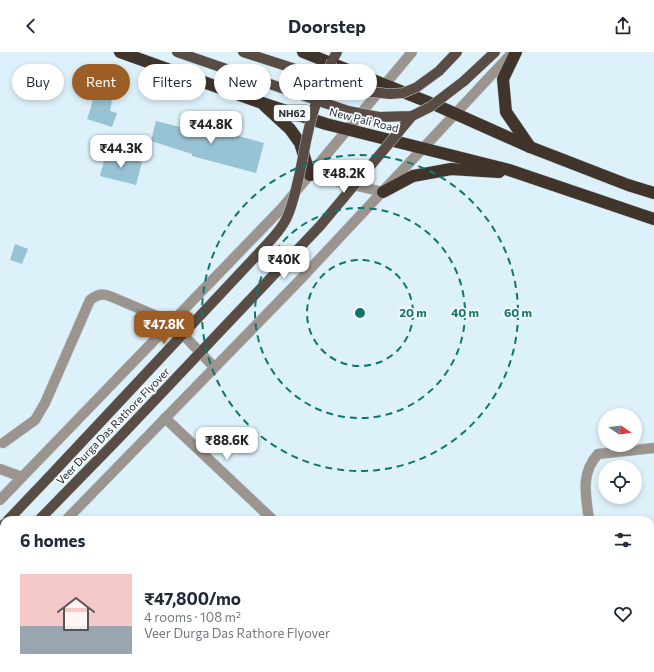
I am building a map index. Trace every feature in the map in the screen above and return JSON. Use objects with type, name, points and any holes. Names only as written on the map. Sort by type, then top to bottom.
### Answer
[{"type":"highway","name":"New Pali Road","points":[[120,52],[262,103],[326,124],[516,172]]},
{"type":"highway","points":[[306,52],[530,147],[628,185],[654,193]]},
{"type":"highway","points":[[515,52],[503,79],[506,112],[530,147]]},
{"type":"highway","points":[[262,103],[290,129],[300,143],[310,174]]},
{"type":"highway","points":[[383,192],[412,176],[451,170],[516,172]]},
{"type":"highway","name":"NH62","points":[[516,172],[654,219]]},
{"type":"main road","name":"Veer Durga Das Rathore Flyover","points":[[177,52],[348,111],[379,117],[412,116]]},
{"type":"main road","points":[[243,52],[363,90],[390,94],[403,93],[417,87],[439,71],[457,52]]},
{"type":"main road","name":"Veer Durga Das Rathore Flyover","points":[[12,516],[189,328],[275,234],[288,216],[319,93],[337,52]]},
{"type":"main road","name":"Veer Durga Das Rathore Flyover","points":[[43,516],[320,226],[412,116],[430,107],[464,81],[495,52]]},
{"type":"street","points":[[0,500],[282,208],[412,52]]},
{"type":"street","points":[[70,516],[297,283],[515,52]]},
{"type":"street","points":[[310,174],[383,192]]},
{"type":"street","points":[[3,443],[35,420],[50,393],[90,300],[97,294],[105,294],[171,322],[214,368]]},
{"type":"street","points":[[165,418],[269,516]]},
{"type":"street","points":[[589,516],[585,487],[587,472],[592,460],[598,454],[654,448]]},
{"type":"street","points":[[0,469],[22,476]]},
{"type":"building","points":[[92,100],[112,100],[110,111],[117,113],[112,127],[87,119]]},
{"type":"building","points":[[156,121],[192,130],[193,124],[264,143],[256,173],[192,156],[192,154],[151,141]]},
{"type":"building","points":[[106,153],[142,162],[136,185],[100,176]]},
{"type":"building","points":[[15,244],[28,249],[22,264],[10,260]]}]
